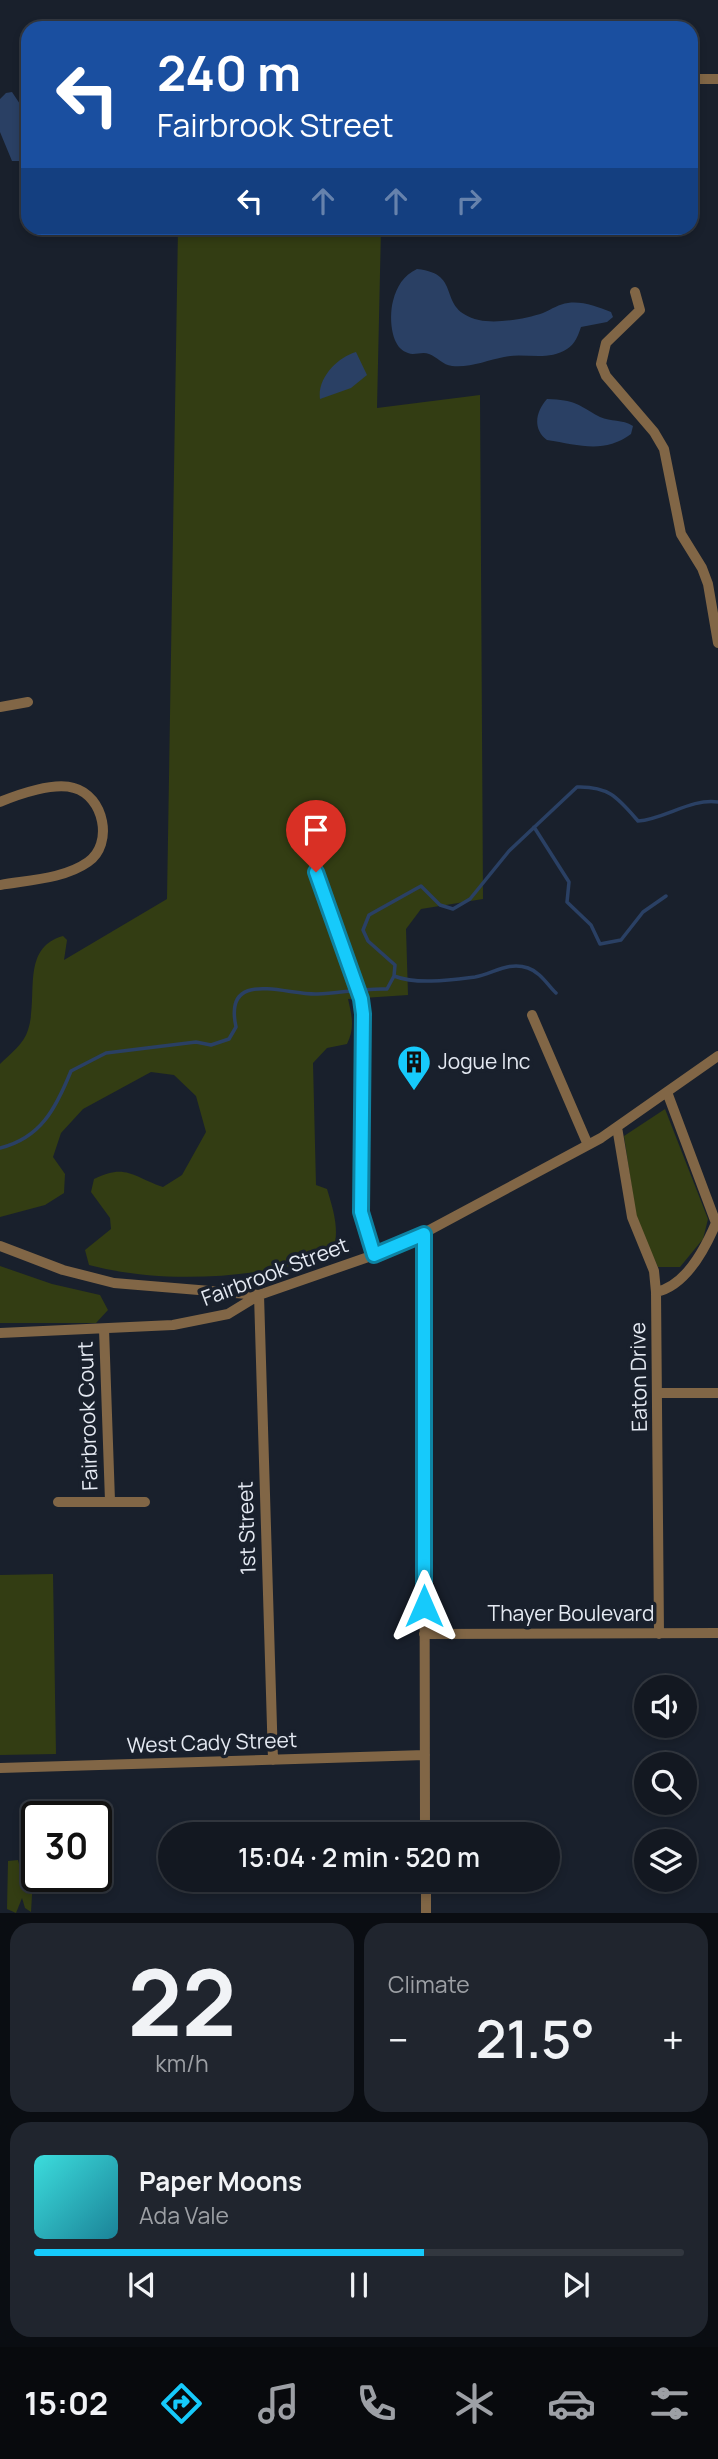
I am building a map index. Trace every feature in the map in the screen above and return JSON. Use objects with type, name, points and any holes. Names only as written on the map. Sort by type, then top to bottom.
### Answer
[{"type":"street","points":[[698,79],[718,79]]},
{"type":"street","points":[[635,292],[640,310],[606,343],[601,364],[606,376],[654,432],[664,449],[681,534],[708,584],[718,643]]},
{"type":"street","points":[[0,707],[28,702]]},
{"type":"street","points":[[0,802],[56,787],[73,787],[92,800],[97,808],[103,837],[101,849],[89,862],[66,873],[0,885]]},
{"type":"street","points":[[316,872],[361,999],[361,1212],[374,1255]]},
{"type":"street","points":[[532,1015],[589,1145]]},
{"type":"street","name":"Fairbrook Street","points":[[0,1333],[104,1329],[203,1321],[235,1311],[259,1295],[374,1255],[424,1234],[589,1145],[718,1056]]},
{"type":"street","points":[[656,1293],[674,1286],[684,1275],[717,1223],[667,1093]]},
{"type":"street","name":"Eaton Drive","points":[[617,1127],[632,1217],[654,1271],[656,1293],[659,1393],[659,1634]]},
{"type":"street","points":[[424,1234],[425,1822]]},
{"type":"street","points":[[0,1246],[63,1270],[114,1283],[259,1295]]},
{"type":"street","name":"1st Street","points":[[259,1295],[273,1760]]},
{"type":"street","name":"Fairbrook Court","points":[[104,1329],[110,1501]]},
{"type":"street","points":[[659,1393],[718,1393]]},
{"type":"street","name":"Fairbrook Court","points":[[58,1503],[145,1502]]},
{"type":"street","name":"Thayer Boulevard","points":[[424,1634],[718,1633]]},
{"type":"street","name":"West Cady Street","points":[[0,1769],[425,1755]]},
{"type":"street","points":[[426,1892],[426,1913]]},
{"type":"green space","points":[[178,235],[381,235],[377,408],[480,395],[483,899],[421,909],[406,929],[408,995],[348,999],[352,1027],[347,1044],[327,1048],[313,1063],[316,1185],[327,1189],[334,1215],[336,1239],[331,1256],[272,1270],[210,1276],[148,1275],[89,1265],[85,1250],[111,1229],[110,1218],[91,1192],[94,1179],[105,1174],[122,1172],[163,1187],[182,1175],[206,1132],[196,1096],[174,1075],[151,1072],[83,1109],[61,1133],[53,1157],[65,1174],[64,1193],[45,1205],[0,1217],[0,1064],[20,1044],[28,1030],[36,962],[41,951],[50,942],[63,936],[67,940],[64,960],[167,899]]},
{"type":"green space","points":[[665,1109],[708,1219],[703,1239],[680,1267],[658,1267],[637,1223],[624,1136]]},
{"type":"green space","points":[[0,1266],[52,1284],[100,1295],[108,1310],[96,1323],[0,1323]]},
{"type":"green space","points":[[53,1574],[56,1754],[0,1755],[0,1575]]},
{"type":"green space","points":[[18,1860],[21,1892],[32,1892],[31,1912],[25,1908],[22,1898],[16,1913],[7,1909],[8,1861]]},
{"type":"water","points":[[12,92],[21,106],[21,161],[12,161],[0,132],[0,99],[6,93]]},
{"type":"water","points":[[417,269],[432,272],[441,278],[457,308],[465,315],[479,320],[520,319],[562,304],[574,303],[611,312],[613,317],[607,322],[581,327],[572,345],[559,353],[512,356],[465,366],[449,365],[429,354],[408,353],[402,350],[394,338],[391,315],[395,296],[404,278]]},
{"type":"water","points":[[356,352],[367,375],[351,388],[320,399],[325,376],[342,358]]},
{"type":"water","points":[[547,399],[570,402],[608,420],[629,424],[633,426],[631,434],[601,446],[581,446],[547,440],[539,431],[537,420]]},
{"type":"waterway","points":[[0,1148],[37,1129],[53,1109],[71,1071],[106,1053],[196,1042],[211,1045],[229,1039],[236,1027],[234,1009],[239,997],[247,991],[274,989],[317,994],[387,989],[394,976],[395,965],[368,941],[363,930],[369,915],[421,886],[440,905],[453,909],[470,899],[509,851],[577,787],[605,791],[625,806],[638,821],[698,803],[718,802]]},
{"type":"waterway","points":[[534,827],[569,882],[567,902],[591,925],[600,944],[621,940],[643,912],[666,896]]},
{"type":"waterway","points":[[394,976],[423,981],[445,980],[475,977],[507,967],[521,966],[536,972],[556,993]]},
{"type":"place","name":"Jogue Inc","points":[[414,1092]]},
{"type":"route","points":[[316,872],[361,999],[361,1212],[374,1255],[424,1234],[424,1606]]}]
